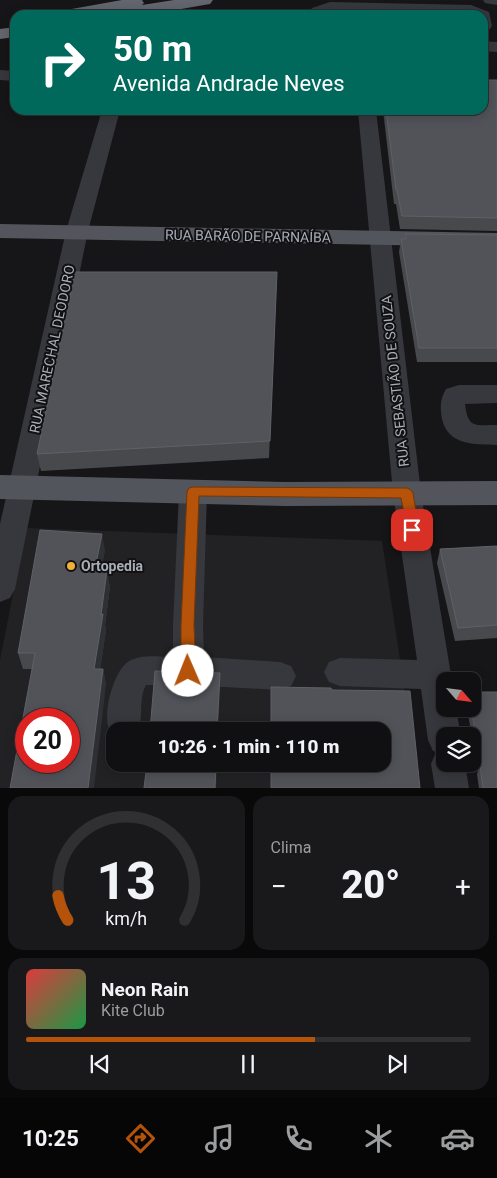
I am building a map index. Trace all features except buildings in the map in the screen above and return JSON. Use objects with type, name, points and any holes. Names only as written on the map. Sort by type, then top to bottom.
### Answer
[{"type":"highway","points":[[120,10],[149,0]]},
{"type":"highway","points":[[126,10],[204,0]]},
{"type":"main road","name":"RUA BARÃO DE PARNAÍBA","points":[[0,231],[497,240]]},
{"type":"main road","points":[[10,487],[193,492],[497,493]]},
{"type":"street","points":[[491,0],[497,0]]},
{"type":"street","points":[[318,10],[330,8],[471,10]]},
{"type":"street","name":"RUA MARECHAL DEODORO","points":[[0,589],[10,487],[110,115]]},
{"type":"street","name":"RUA SEBASTIÃO DE SOUZA","points":[[368,115],[407,493],[443,727]]},
{"type":"street","points":[[497,394],[459,394],[455,395],[452,401],[456,427],[460,432],[497,435]]},
{"type":"street","points":[[188,671],[193,492]]},
{"type":"street","points":[[124,722],[131,678],[141,671],[188,671],[280,676]]},
{"type":"street","points":[[340,672],[435,675]]},
{"type":"street","points":[[449,772],[452,788]]},
{"type":"shaded area","points":[[26,528],[382,541],[407,706],[415,788],[0,788],[0,660]]},
{"type":"place","name":"Ortopedia","points":[[71,566]]},
{"type":"route","points":[[188,671],[193,492],[285,494],[407,493],[412,530]]}]
